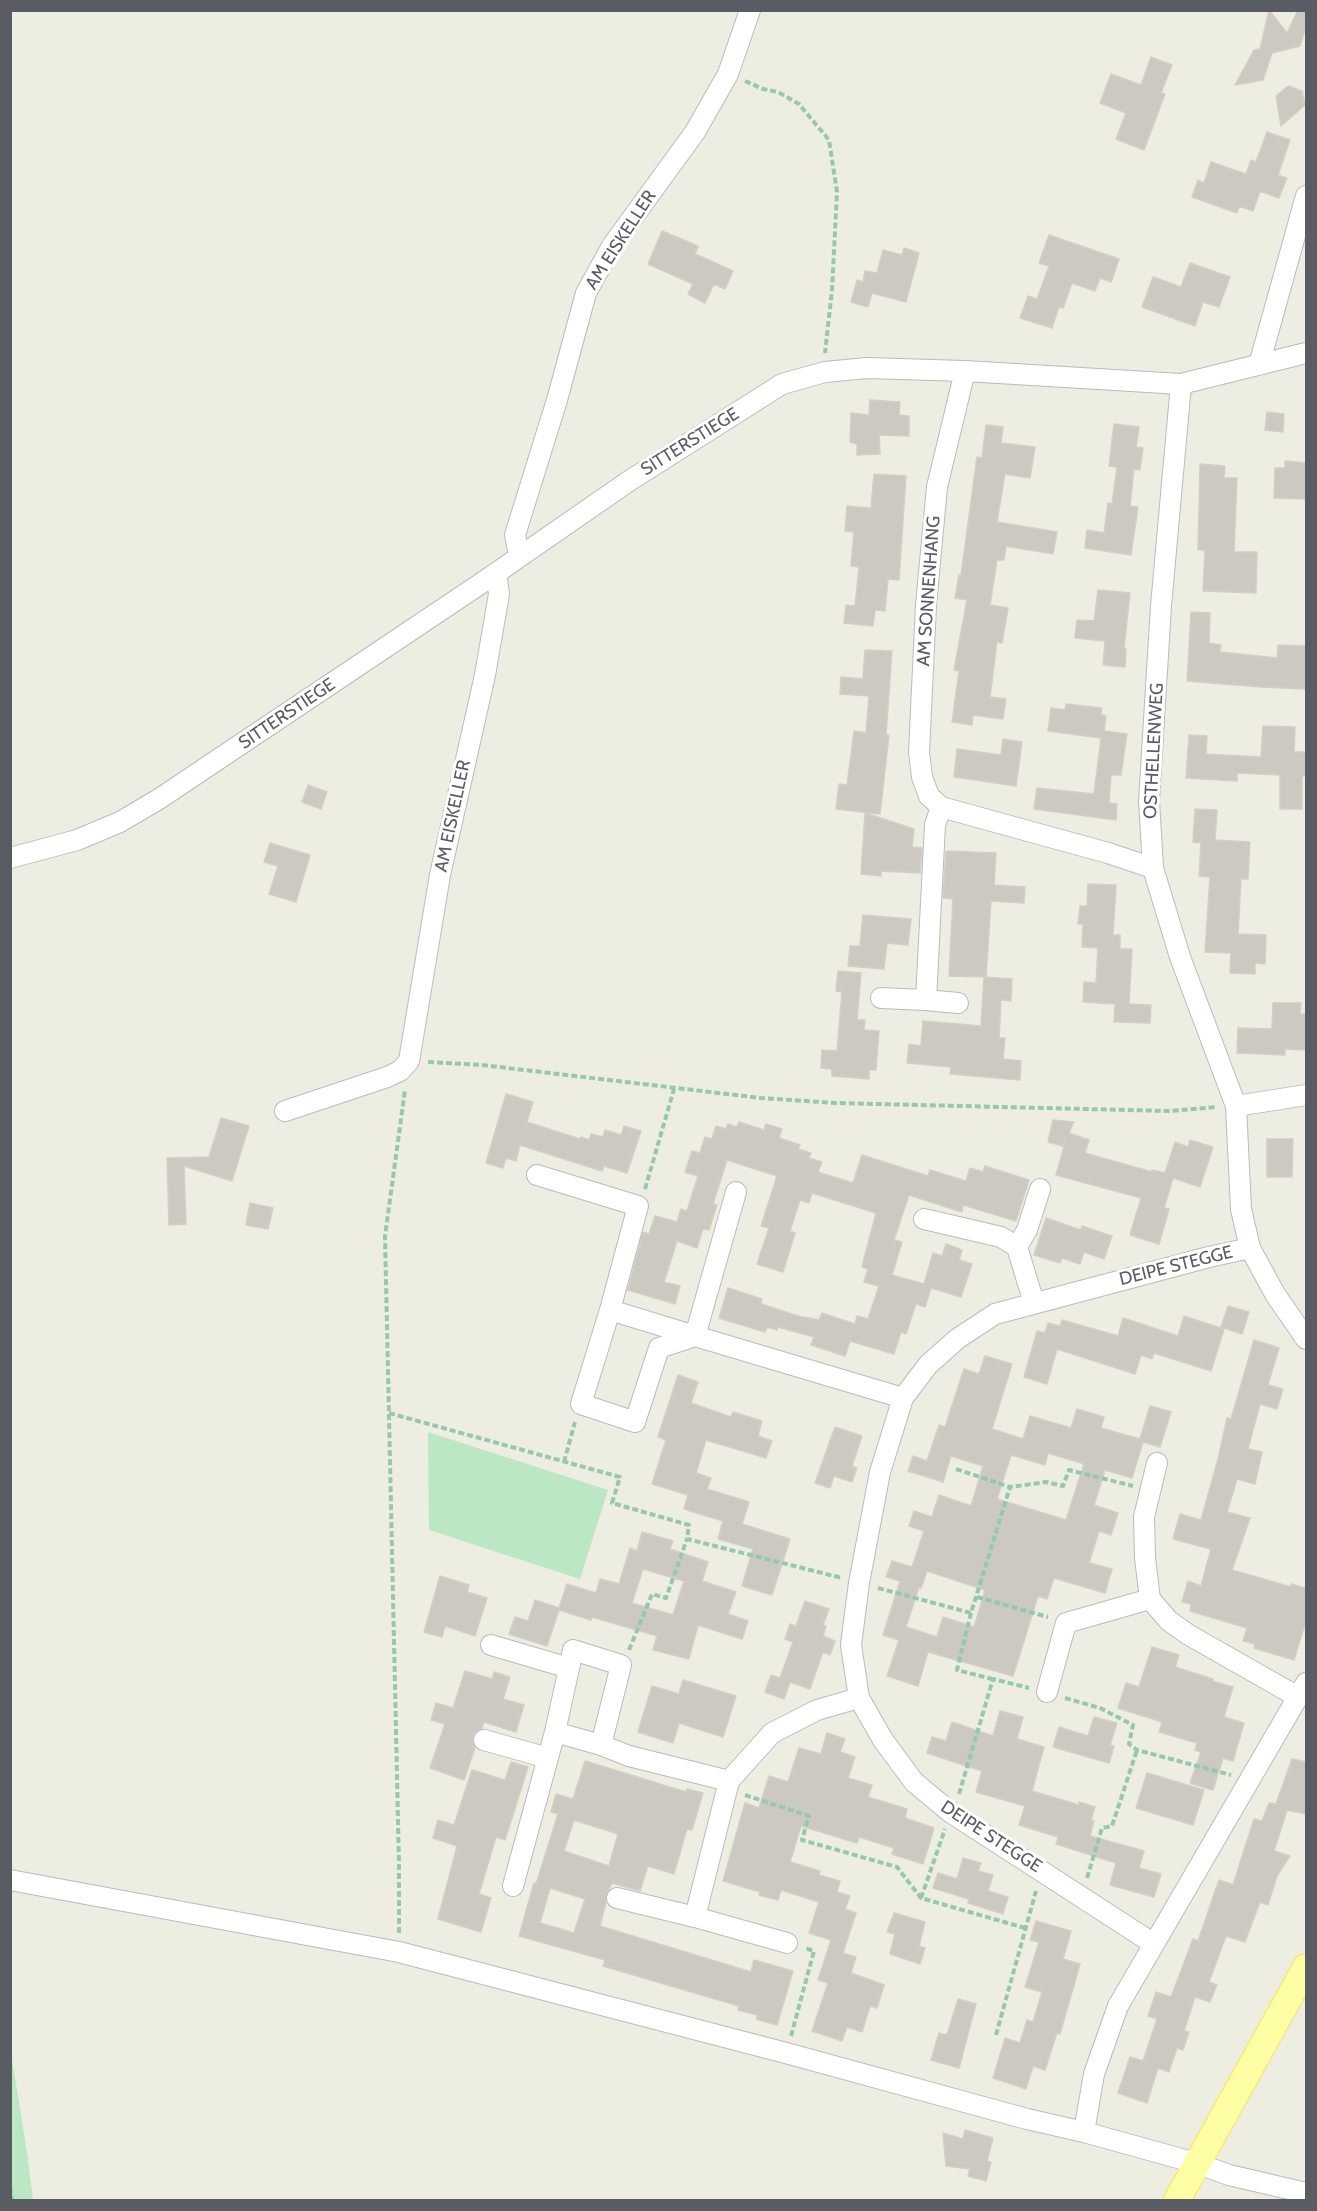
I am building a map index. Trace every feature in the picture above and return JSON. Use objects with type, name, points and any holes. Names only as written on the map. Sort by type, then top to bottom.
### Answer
[{"type":"main road","points":[[1177,2200],[1306,1967]]},
{"type":"street","name":"AM EISKELLER","points":[[519,556],[515,535],[557,400],[586,293],[612,246],[695,132],[728,74],[750,10]]},
{"type":"street","points":[[1259,365],[1306,196]]},
{"type":"street","name":"SITTERSTIEGE","points":[[10,858],[77,840],[120,822],[159,799],[629,481],[782,384],[825,372],[867,368],[965,371],[1181,384],[1306,353]]},
{"type":"street","name":"AM SONNENHANG","points":[[941,807],[929,796],[922,777],[919,752],[926,605],[937,486],[965,371]]},
{"type":"street","name":"OSTHELLENWEG","points":[[1181,384],[1161,606],[1149,801],[1153,868],[1180,957],[1236,1106],[1241,1209],[1250,1248]]},
{"type":"street","name":"AM EISKELLER","points":[[409,1061],[440,875],[485,675],[499,594],[496,573]]},
{"type":"street","points":[[927,1000],[935,825],[941,807],[1108,853],[1153,868]]},
{"type":"street","points":[[881,998],[958,1003]]},
{"type":"street","points":[[285,1111],[387,1077],[400,1071],[409,1061]]},
{"type":"street","points":[[1236,1106],[1306,1095]]},
{"type":"street","points":[[537,1175],[638,1206],[610,1310],[581,1404],[635,1422],[659,1348],[695,1336]]},
{"type":"street","points":[[1017,1247],[1027,1230],[1040,1189]]},
{"type":"street","points":[[695,1336],[736,1192]]},
{"type":"street","points":[[924,1219],[1001,1238],[1017,1247],[1034,1303]]},
{"type":"street","name":"DEIPE STEGGE","points":[[1154,1944],[950,1812],[914,1782],[883,1740],[859,1698],[852,1645],[859,1582],[880,1472],[903,1398],[928,1365],[957,1339],[995,1314],[1250,1248],[1275,1294],[1306,1339]]},
{"type":"street","points":[[610,1310],[903,1398]]},
{"type":"street","points":[[1084,2132],[1094,2074],[1118,2006],[1302,1690],[1189,1635],[1169,1622],[1150,1599],[1145,1558],[1144,1517],[1157,1463]]},
{"type":"street","points":[[1047,1692],[1066,1623],[1150,1599]]},
{"type":"street","points":[[491,1645],[569,1668]]},
{"type":"street","points":[[513,1886],[555,1732],[573,1650],[621,1665],[601,1745]]},
{"type":"street","points":[[695,1917],[729,1781],[772,1733],[817,1710],[859,1698]]},
{"type":"street","points":[[555,1732],[601,1745],[629,1756],[729,1781]]},
{"type":"street","points":[[484,1740],[548,1758]]},
{"type":"street","points":[[10,1880],[399,1952],[786,2053],[1027,2119],[1084,2132],[1196,2163],[1229,2175],[1306,2193]]},
{"type":"street","points":[[617,1898],[787,1943]]},
{"type":"path","points":[[728,74],[763,89],[778,92],[800,104],[829,140],[837,192],[825,372]]},
{"type":"path","points":[[399,1952],[385,1236],[409,1061],[482,1065],[674,1089],[836,1103],[1169,1111],[1236,1106]]},
{"type":"path","points":[[638,1206],[643,1196],[674,1089]]},
{"type":"path","points":[[564,1462],[581,1404]]},
{"type":"path","points":[[389,1413],[620,1477],[612,1503],[689,1526],[687,1539],[666,1598],[652,1594],[633,1644],[621,1665]]},
{"type":"path","points":[[956,1469],[1010,1487],[1046,1482],[1063,1486],[1070,1470],[1149,1490]]},
{"type":"path","points":[[1010,1487],[971,1613],[957,1670],[1047,1692],[1100,1708],[1133,1725],[1129,1744],[1137,1750],[1249,1780]]},
{"type":"path","points":[[687,1539],[971,1613]]},
{"type":"path","points":[[977,1597],[1066,1623]]},
{"type":"path","points":[[921,1898],[950,1812],[962,1787],[993,1679]]},
{"type":"path","points":[[1082,1898],[1102,1828],[1112,1826],[1137,1750]]},
{"type":"path","points":[[729,1781],[742,1794],[809,1816],[802,1840],[897,1867],[921,1898],[1025,1928]]},
{"type":"path","points":[[996,2035],[1042,1870]]},
{"type":"path","points":[[786,2053],[814,1951],[787,1943]]},
{"type":"path","points":[[10,2187],[12,2200]]},
{"type":"green space","points":[[428,1432],[608,1490],[580,1579],[429,1530]]},
{"type":"green space","points":[[11,2053],[27,2152],[33,2200],[11,2200]]},
{"type":"building","points":[[1269,10],[1287,33],[1298,10],[1306,10],[1306,26],[1300,46],[1272,53],[1263,80],[1235,85],[1254,50],[1260,49]]},
{"type":"building","points":[[1151,57],[1172,65],[1161,93],[1165,94],[1144,150],[1116,139],[1126,113],[1100,103],[1111,74],[1141,85]]},
{"type":"building","points":[[1288,86],[1302,91],[1305,105],[1281,126],[1276,96]]},
{"type":"building","points":[[1267,132],[1290,140],[1278,175],[1287,178],[1279,198],[1260,191],[1253,211],[1239,206],[1237,213],[1192,197],[1198,180],[1204,183],[1211,162],[1246,174],[1251,160],[1256,162]]},
{"type":"building","points":[[662,231],[698,246],[695,254],[733,271],[725,289],[714,284],[705,303],[688,294],[693,284],[648,264]]},
{"type":"building","points":[[1049,235],[1119,259],[1111,282],[1100,278],[1095,291],[1072,283],[1063,308],[1059,307],[1052,328],[1020,318],[1028,296],[1037,299],[1049,266],[1039,263]]},
{"type":"building","points":[[904,248],[919,253],[906,302],[872,293],[868,307],[851,302],[857,280],[863,282],[865,271],[877,273],[883,250],[902,255]]},
{"type":"building","points":[[1190,263],[1230,277],[1219,307],[1203,302],[1195,326],[1142,307],[1153,277],[1181,287]]},
{"type":"building","points":[[870,400],[900,402],[899,415],[909,416],[909,436],[879,435],[880,454],[857,455],[857,444],[850,442],[851,413],[869,415]]},
{"type":"building","points":[[1267,412],[1284,414],[1283,432],[1265,430]]},
{"type":"building","points":[[1114,424],[1139,427],[1136,447],[1143,448],[1140,470],[1134,469],[1130,506],[1138,507],[1131,555],[1085,548],[1087,530],[1104,533],[1108,503],[1112,504],[1117,467],[1109,466]]},
{"type":"building","points":[[986,425],[1003,427],[1001,443],[1035,447],[1030,478],[1005,474],[997,522],[1057,532],[1053,554],[1006,546],[1004,560],[997,560],[990,605],[1008,608],[1002,643],[997,642],[990,697],[1006,699],[1003,719],[973,715],[972,725],[952,722],[959,671],[954,670],[967,600],[955,598],[959,575],[961,575],[977,457],[982,458]]},
{"type":"building","points":[[1285,461],[1306,463],[1306,499],[1274,498],[1275,468],[1285,468]]},
{"type":"building","points":[[1200,464],[1225,466],[1224,478],[1237,478],[1234,552],[1257,552],[1256,593],[1203,591],[1205,550],[1198,550]]},
{"type":"building","points":[[874,474],[906,476],[899,580],[888,579],[885,611],[875,610],[873,626],[844,623],[846,605],[855,606],[859,567],[851,566],[854,532],[845,531],[847,506],[871,508]]},
{"type":"building","points":[[1098,590],[1130,593],[1124,649],[1126,649],[1125,667],[1103,665],[1105,641],[1075,638],[1077,620],[1094,621]]},
{"type":"building","points":[[1191,612],[1210,613],[1209,643],[1221,645],[1220,652],[1277,658],[1278,645],[1306,646],[1306,689],[1187,681]]},
{"type":"building","points":[[865,650],[892,651],[886,735],[889,735],[880,814],[836,809],[839,784],[847,785],[854,731],[866,733],[869,696],[840,694],[841,677],[863,679]]},
{"type":"building","points":[[1066,704],[1102,708],[1101,715],[1106,716],[1104,731],[1127,734],[1121,775],[1111,775],[1109,803],[1117,804],[1116,820],[1034,809],[1037,788],[1094,794],[1101,738],[1048,731],[1051,708],[1065,710]]},
{"type":"building","points":[[1263,726],[1295,727],[1294,752],[1306,752],[1306,776],[1302,776],[1302,809],[1280,809],[1280,775],[1237,773],[1237,781],[1186,778],[1189,735],[1207,736],[1206,754],[1261,757]]},
{"type":"building","points":[[1003,739],[1022,742],[1016,786],[954,777],[957,749],[1001,755]]},
{"type":"building","points":[[308,785],[327,792],[321,809],[302,802]]},
{"type":"building","points":[[1195,809],[1217,810],[1215,840],[1250,842],[1248,879],[1241,879],[1238,934],[1266,935],[1265,964],[1255,963],[1255,974],[1230,973],[1231,953],[1205,952],[1210,877],[1199,876],[1201,843],[1193,842]]},
{"type":"building","points":[[865,813],[914,829],[912,847],[922,848],[920,873],[881,871],[881,876],[861,874]]},
{"type":"building","points":[[270,843],[310,855],[296,902],[269,894],[278,866],[264,862]]},
{"type":"building","points":[[946,851],[996,853],[994,885],[1025,887],[1024,903],[991,901],[986,977],[949,976],[953,899],[943,898]]},
{"type":"building","points":[[1088,884],[1116,885],[1113,935],[1120,935],[1120,949],[1132,949],[1129,1004],[1151,1005],[1150,1023],[1114,1022],[1115,1004],[1083,1002],[1084,982],[1096,983],[1098,948],[1082,947],[1083,924],[1078,924],[1080,906],[1087,906]]},
{"type":"building","points":[[863,915],[911,919],[908,945],[887,943],[884,969],[848,966],[850,946],[860,946]]},
{"type":"building","points":[[838,971],[861,973],[857,1020],[865,1020],[864,1030],[879,1031],[876,1070],[869,1070],[869,1079],[832,1076],[832,1069],[821,1068],[822,1050],[837,1051],[842,992],[836,991]]},
{"type":"building","points":[[984,977],[1012,979],[1011,1001],[1001,1000],[999,1038],[1005,1038],[1003,1059],[1021,1061],[1020,1080],[950,1074],[951,1067],[907,1063],[909,1044],[921,1046],[923,1021],[981,1026]]},
{"type":"building","points":[[1273,1003],[1301,1003],[1300,1014],[1306,1014],[1306,1050],[1285,1049],[1285,1055],[1237,1053],[1238,1028],[1272,1029]]},
{"type":"building","points":[[506,1094],[533,1102],[527,1122],[580,1139],[581,1137],[589,1140],[591,1134],[603,1137],[605,1130],[621,1135],[624,1126],[641,1131],[627,1173],[604,1166],[602,1171],[520,1145],[516,1161],[506,1158],[503,1168],[486,1163]]},
{"type":"building","points":[[221,1118],[249,1126],[232,1181],[184,1166],[186,1224],[169,1225],[167,1158],[209,1157]]},
{"type":"building","points":[[1053,1120],[1074,1122],[1069,1133],[1089,1140],[1085,1153],[1152,1172],[1152,1170],[1165,1173],[1175,1142],[1188,1147],[1190,1140],[1213,1147],[1200,1187],[1173,1178],[1164,1208],[1169,1209],[1159,1244],[1130,1235],[1141,1198],[1056,1175],[1066,1139],[1063,1146],[1048,1142]]},
{"type":"building","points":[[739,1122],[764,1130],[766,1124],[782,1129],[779,1138],[800,1145],[798,1149],[811,1153],[809,1158],[822,1162],[818,1172],[853,1183],[862,1155],[928,1176],[930,1170],[966,1181],[970,1168],[983,1172],[985,1166],[1029,1180],[1016,1221],[963,1205],[962,1212],[909,1195],[894,1240],[902,1242],[892,1275],[924,1284],[933,1253],[942,1256],[946,1244],[962,1250],[959,1260],[972,1264],[961,1297],[931,1288],[925,1307],[916,1304],[906,1334],[901,1332],[894,1354],[850,1341],[845,1356],[811,1345],[814,1337],[778,1327],[777,1330],[767,1327],[765,1332],[719,1318],[728,1288],[762,1299],[761,1304],[798,1316],[819,1320],[822,1313],[855,1324],[857,1316],[868,1319],[879,1286],[864,1282],[868,1269],[862,1267],[876,1213],[812,1193],[809,1203],[800,1200],[790,1231],[795,1233],[783,1272],[757,1264],[769,1228],[761,1226],[777,1176],[727,1160],[713,1204],[717,1205],[709,1230],[703,1229],[697,1248],[677,1241],[664,1282],[680,1286],[675,1304],[628,1290],[643,1232],[649,1234],[655,1216],[677,1222],[681,1209],[687,1211],[698,1176],[685,1172],[692,1151],[700,1153],[705,1137],[712,1139],[716,1126],[726,1129],[728,1124],[737,1127]]},
{"type":"building","points":[[1267,1139],[1293,1139],[1292,1177],[1267,1177]]},
{"type":"building","points":[[250,1203],[273,1208],[268,1229],[246,1225]]},
{"type":"building","points":[[1046,1218],[1081,1230],[1082,1226],[1112,1236],[1104,1259],[1084,1252],[1080,1264],[1062,1258],[1060,1263],[1034,1255]]},
{"type":"building","points":[[1228,1306],[1249,1312],[1242,1334],[1221,1327]]},
{"type":"building","points":[[1184,1316],[1224,1329],[1211,1371],[1154,1353],[1152,1359],[1141,1355],[1135,1374],[1057,1349],[1047,1384],[1024,1377],[1037,1331],[1045,1333],[1048,1323],[1060,1326],[1062,1320],[1118,1336],[1123,1318],[1178,1336]]},
{"type":"building","points":[[1254,1340],[1279,1348],[1268,1385],[1283,1389],[1277,1409],[1260,1404],[1248,1449],[1262,1452],[1255,1484],[1237,1479],[1227,1512],[1250,1518],[1232,1570],[1291,1587],[1291,1584],[1306,1588],[1306,1621],[1294,1660],[1254,1648],[1255,1644],[1243,1641],[1247,1628],[1190,1611],[1191,1604],[1182,1602],[1188,1581],[1201,1586],[1211,1549],[1173,1539],[1180,1514],[1201,1520],[1227,1418],[1231,1419]]},
{"type":"building","points":[[985,1356],[1012,1364],[992,1429],[1023,1439],[1030,1416],[1071,1428],[1077,1409],[1104,1417],[1101,1428],[1140,1439],[1150,1406],[1171,1412],[1160,1447],[1143,1442],[1132,1478],[1105,1470],[1094,1505],[1118,1513],[1111,1535],[1099,1531],[1089,1563],[1112,1569],[1105,1593],[1054,1578],[1047,1599],[1038,1596],[1013,1676],[928,1652],[918,1686],[887,1676],[899,1640],[883,1635],[900,1581],[886,1577],[892,1561],[912,1567],[924,1531],[909,1526],[914,1511],[932,1517],[939,1495],[971,1506],[983,1466],[951,1456],[943,1482],[908,1471],[913,1456],[927,1461],[939,1425],[945,1427],[964,1369],[979,1374]],"holes":[[[1048,1453],[1084,1464],[1066,1520],[997,1499],[1011,1455],[1045,1465]],[[927,1571],[985,1590],[974,1627],[943,1617],[937,1637],[906,1627],[919,1587],[921,1588]]]},
{"type":"building","points":[[678,1375],[698,1382],[691,1403],[731,1417],[733,1412],[762,1421],[758,1436],[772,1441],[766,1458],[706,1440],[696,1473],[711,1478],[707,1489],[749,1502],[742,1524],[790,1539],[772,1595],[742,1586],[753,1549],[718,1539],[723,1521],[684,1509],[688,1495],[652,1484],[666,1440],[658,1437]]},
{"type":"building","points":[[835,1427],[862,1436],[852,1466],[857,1468],[852,1482],[834,1476],[830,1488],[815,1483]]},
{"type":"building","points":[[642,1532],[673,1541],[670,1549],[708,1562],[702,1581],[736,1592],[728,1614],[748,1621],[742,1639],[698,1625],[689,1659],[653,1650],[657,1636],[559,1610],[547,1646],[509,1634],[515,1617],[528,1621],[535,1600],[559,1608],[567,1584],[596,1593],[600,1579],[619,1584],[630,1548],[637,1551]],"holes":[[[643,1569],[684,1581],[673,1615],[632,1603]]]},
{"type":"building","points":[[440,1576],[469,1585],[467,1592],[487,1598],[475,1636],[445,1626],[442,1637],[424,1632]]},
{"type":"building","points":[[805,1601],[829,1609],[823,1625],[826,1626],[823,1636],[835,1641],[830,1655],[823,1652],[810,1689],[790,1682],[784,1699],[765,1692],[771,1675],[780,1678],[793,1642],[785,1639],[790,1624],[796,1626]]},
{"type":"building","points":[[1152,1647],[1179,1655],[1175,1667],[1233,1687],[1224,1717],[1244,1723],[1233,1761],[1223,1758],[1213,1790],[1190,1783],[1201,1752],[1195,1750],[1197,1743],[1159,1732],[1162,1722],[1118,1708],[1126,1683],[1139,1687]]},
{"type":"building","points":[[465,1671],[492,1679],[494,1672],[510,1677],[503,1699],[524,1705],[516,1732],[484,1722],[482,1728],[475,1732],[472,1742],[475,1748],[464,1780],[430,1768],[445,1724],[431,1720],[436,1703],[453,1708]]},
{"type":"building","points":[[683,1680],[736,1696],[723,1737],[679,1723],[673,1743],[638,1732],[652,1686],[679,1694]]},
{"type":"building","points":[[1000,1711],[1023,1717],[1017,1739],[1044,1747],[1032,1791],[1079,1805],[1079,1802],[1095,1807],[1090,1836],[1144,1851],[1139,1868],[1161,1874],[1154,1897],[1110,1885],[1116,1863],[1056,1844],[1058,1837],[1019,1825],[1025,1806],[976,1792],[982,1771],[927,1753],[932,1737],[946,1741],[952,1722],[993,1736]]},
{"type":"building","points":[[1094,1717],[1117,1723],[1110,1745],[1114,1746],[1109,1763],[1053,1747],[1059,1727],[1088,1736]]},
{"type":"building","points":[[827,1733],[845,1739],[840,1752],[855,1757],[848,1778],[872,1785],[868,1797],[907,1809],[905,1818],[934,1828],[923,1864],[892,1854],[894,1848],[859,1837],[857,1843],[801,1826],[790,1862],[820,1871],[819,1875],[840,1881],[837,1892],[850,1896],[845,1909],[856,1913],[843,1953],[856,1957],[851,1973],[884,1985],[877,2008],[870,2006],[862,2032],[847,2027],[842,2041],[812,2031],[828,1983],[818,1980],[831,1940],[809,1933],[819,1902],[781,1890],[778,1900],[723,1881],[745,1803],[759,1808],[769,1776],[788,1782],[799,1748],[821,1754]]},
{"type":"building","points":[[1292,1759],[1306,1762],[1306,1814],[1287,1810],[1274,1851],[1290,1856],[1277,1876],[1268,1905],[1260,1902],[1245,1942],[1226,1936],[1209,1982],[1217,1985],[1210,2002],[1195,1997],[1184,2031],[1189,2032],[1183,2050],[1177,2048],[1169,2072],[1158,2068],[1147,2103],[1118,2093],[1130,2057],[1143,2061],[1157,2019],[1148,2016],[1156,1992],[1171,1997],[1193,1939],[1198,1941],[1219,1880],[1233,1885],[1254,1819],[1262,1821],[1269,1803],[1276,1804]]},
{"type":"building","points":[[585,1761],[686,1792],[687,1789],[703,1793],[692,1830],[687,1829],[674,1874],[648,1866],[640,1891],[612,1883],[606,1895],[600,1926],[751,1972],[754,1960],[793,1971],[777,2025],[756,2019],[758,2015],[738,2010],[739,2006],[603,1966],[605,1960],[519,1936],[534,1883],[536,1884],[558,1814],[551,1812],[556,1794],[573,1799]],"holes":[[[574,1820],[618,1834],[609,1866],[564,1851]],[[550,1888],[585,1899],[574,1933],[540,1923]]]},
{"type":"building","points":[[511,1762],[528,1767],[505,1840],[496,1837],[479,1894],[491,1898],[481,1932],[438,1919],[457,1846],[433,1838],[438,1820],[454,1825],[472,1770],[505,1780]]},
{"type":"building","points":[[1147,1773],[1204,1790],[1193,1825],[1136,1808]]},
{"type":"building","points":[[963,1858],[981,1863],[978,1871],[993,1875],[988,1891],[1008,1897],[1003,1914],[968,1903],[969,1899],[933,1888],[938,1873],[957,1879]]},
{"type":"building","points":[[894,1913],[925,1922],[919,1946],[925,1948],[920,1964],[890,1954],[895,1934],[887,1932]]},
{"type":"building","points":[[1036,1921],[1071,1931],[1063,1959],[1080,1964],[1060,2034],[1057,2033],[1045,2070],[1033,2066],[1026,2089],[993,2078],[1005,2038],[1020,2043],[1027,2020],[1033,2022],[1042,1992],[1025,1987],[1039,1942],[1030,1940]]},
{"type":"building","points":[[958,1999],[976,2004],[959,2068],[931,2060],[939,2033],[947,2035]]},
{"type":"building","points":[[965,2130],[993,2138],[987,2161],[991,2162],[986,2181],[968,2176],[970,2169],[946,2166],[943,2133],[963,2139]]}]
